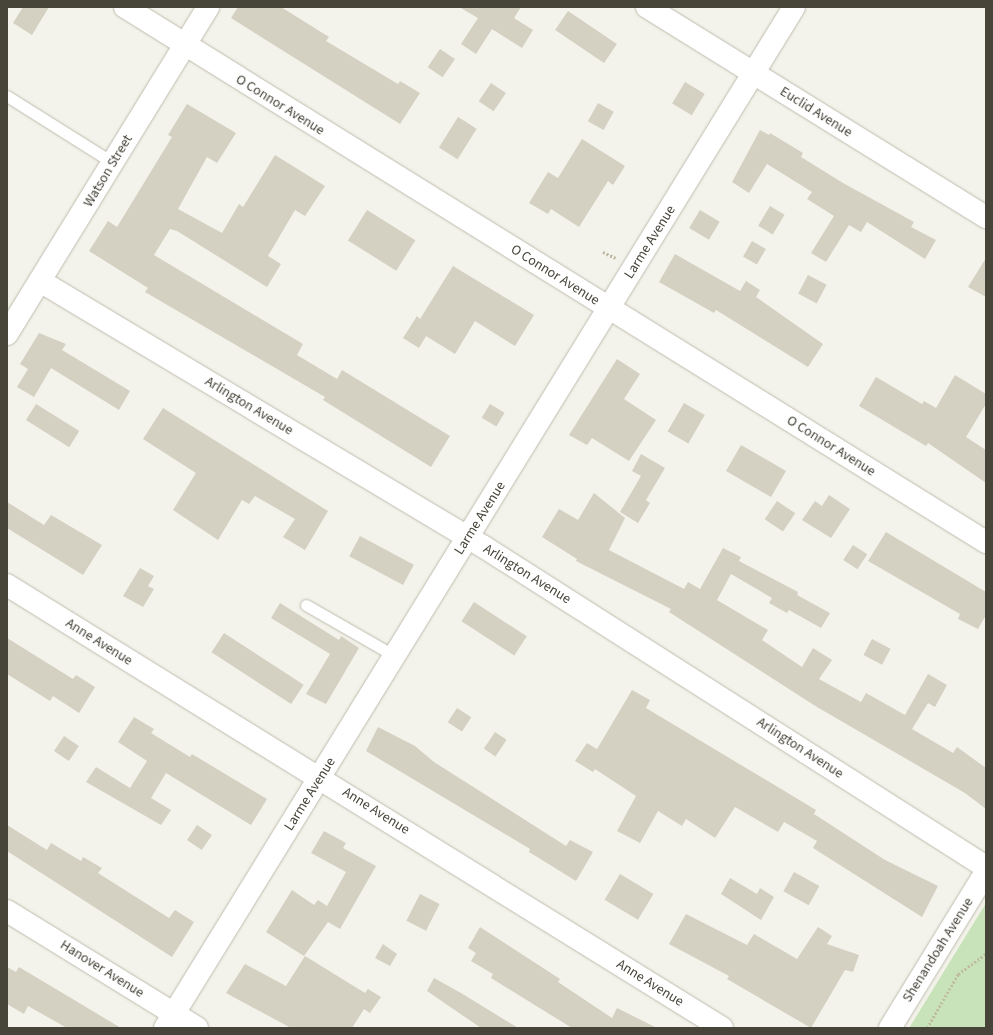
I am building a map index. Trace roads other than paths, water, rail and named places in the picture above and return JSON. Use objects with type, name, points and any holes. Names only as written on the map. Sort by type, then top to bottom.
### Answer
[{"type":"street","name":"O Connor Avenue","points":[[125,7],[184,46],[986,542]]},
{"type":"street","name":"Watson Street","points":[[7,334],[208,7]]},
{"type":"street","name":"Euclid Avenue","points":[[646,7],[986,217]]},
{"type":"street","name":"Larme Avenue","points":[[169,1021],[321,777],[794,7]]},
{"type":"street","name":"Arlington Avenue","points":[[40,281],[468,537],[986,867]]},
{"type":"street","name":"Anne Avenue","points":[[7,585],[321,777],[722,1028]]},
{"type":"street","name":"Shenandoah Avenue","points":[[890,1028],[986,872]]},
{"type":"street","name":"Hanover Avenue","points":[[7,911],[169,1021],[197,1028]]},
{"type":"lane","points":[[7,96],[112,162]]},
{"type":"lane","points":[[306,605],[395,656]]}]
